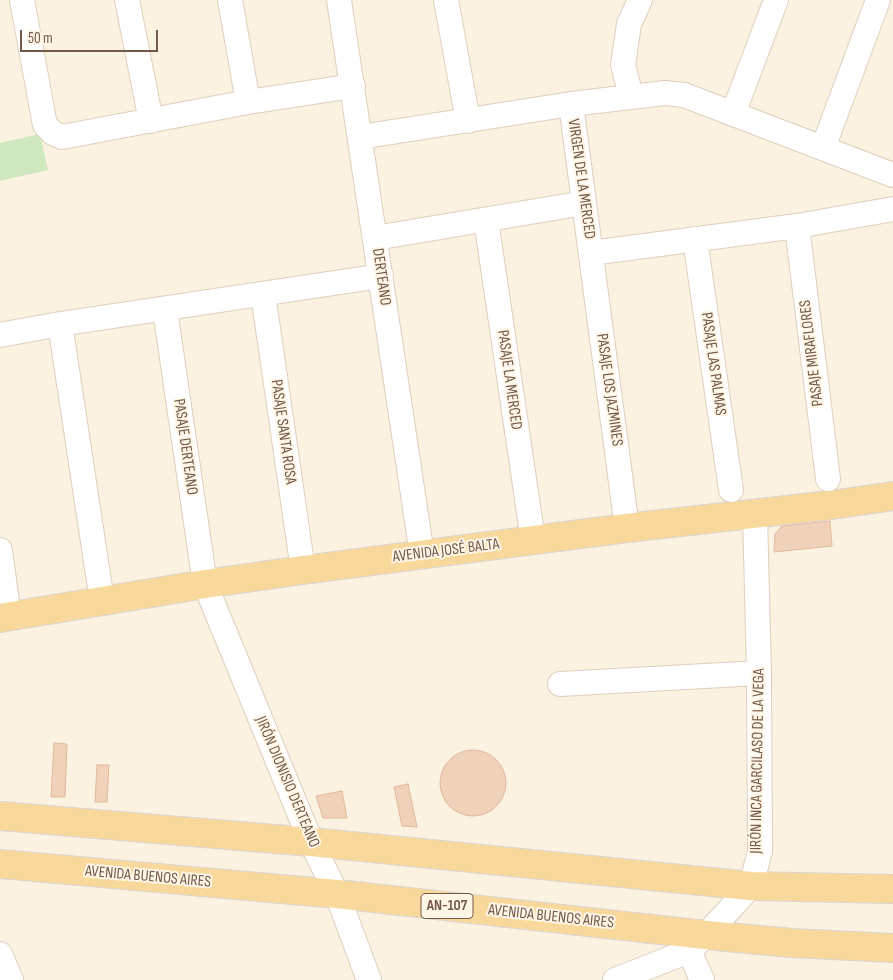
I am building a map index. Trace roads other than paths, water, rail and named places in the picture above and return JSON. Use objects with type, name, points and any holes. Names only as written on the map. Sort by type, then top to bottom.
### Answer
[{"type":"main road","name":"AVENIDA JOSÉ BALTA","points":[[4,617],[303,570],[893,496]]},
{"type":"main road","points":[[0,816],[311,842],[751,886],[893,889]]},
{"type":"main road","name":"AVENIDA BUENOS AIRES","points":[[0,864],[337,894],[697,943],[792,942],[893,948]]},
{"type":"street","points":[[22,0],[45,125],[62,137],[248,102],[353,86]]},
{"type":"street","points":[[127,0],[151,121]]},
{"type":"street","points":[[230,0],[248,102]]},
{"type":"street","name":"DERTEANO","points":[[339,0],[422,554]]},
{"type":"street","points":[[446,0],[468,121]]},
{"type":"street","points":[[631,96],[623,66],[629,24],[640,0]]},
{"type":"street","points":[[733,114],[776,0]]},
{"type":"street","points":[[823,148],[878,0]]},
{"type":"street","points":[[360,137],[571,104],[665,93],[684,95],[893,175]]},
{"type":"street","name":"VIRGEN DE LA MERCED","points":[[571,104],[591,253]]},
{"type":"street","points":[[375,238],[584,203]]},
{"type":"street","points":[[591,253],[797,226],[893,209]]},
{"type":"street","name":"PASAJE LA MERCED","points":[[486,220],[533,540]]},
{"type":"street","name":"PASAJE MIRAFLORES","points":[[797,226],[828,479]]},
{"type":"street","name":"PASAJE LAS PALMAS","points":[[696,239],[731,490]]},
{"type":"street","name":"PASAJE LOS JAZMINES","points":[[591,253],[627,528]]},
{"type":"street","points":[[0,335],[60,324],[165,310],[381,276]]},
{"type":"street","name":"PASAJE SANTA ROSA","points":[[264,294],[303,570]]},
{"type":"street","name":"PASAJE DERTEANO","points":[[165,310],[205,584]]},
{"type":"street","points":[[60,324],[102,601]]},
{"type":"street","name":"JIRÓN INCA GARCILASO DE LA VEGA","points":[[697,943],[751,886],[760,851],[759,673],[755,514]]},
{"type":"street","points":[[0,550],[4,617]]},
{"type":"street","name":"JIRÓN DIONISIO DERTEANO","points":[[205,584],[311,842],[337,894],[369,980]]},
{"type":"street","points":[[560,684],[759,673]]},
{"type":"street","points":[[615,980],[697,943],[702,980]]},
{"type":"street","points":[[0,954],[11,980]]}]
